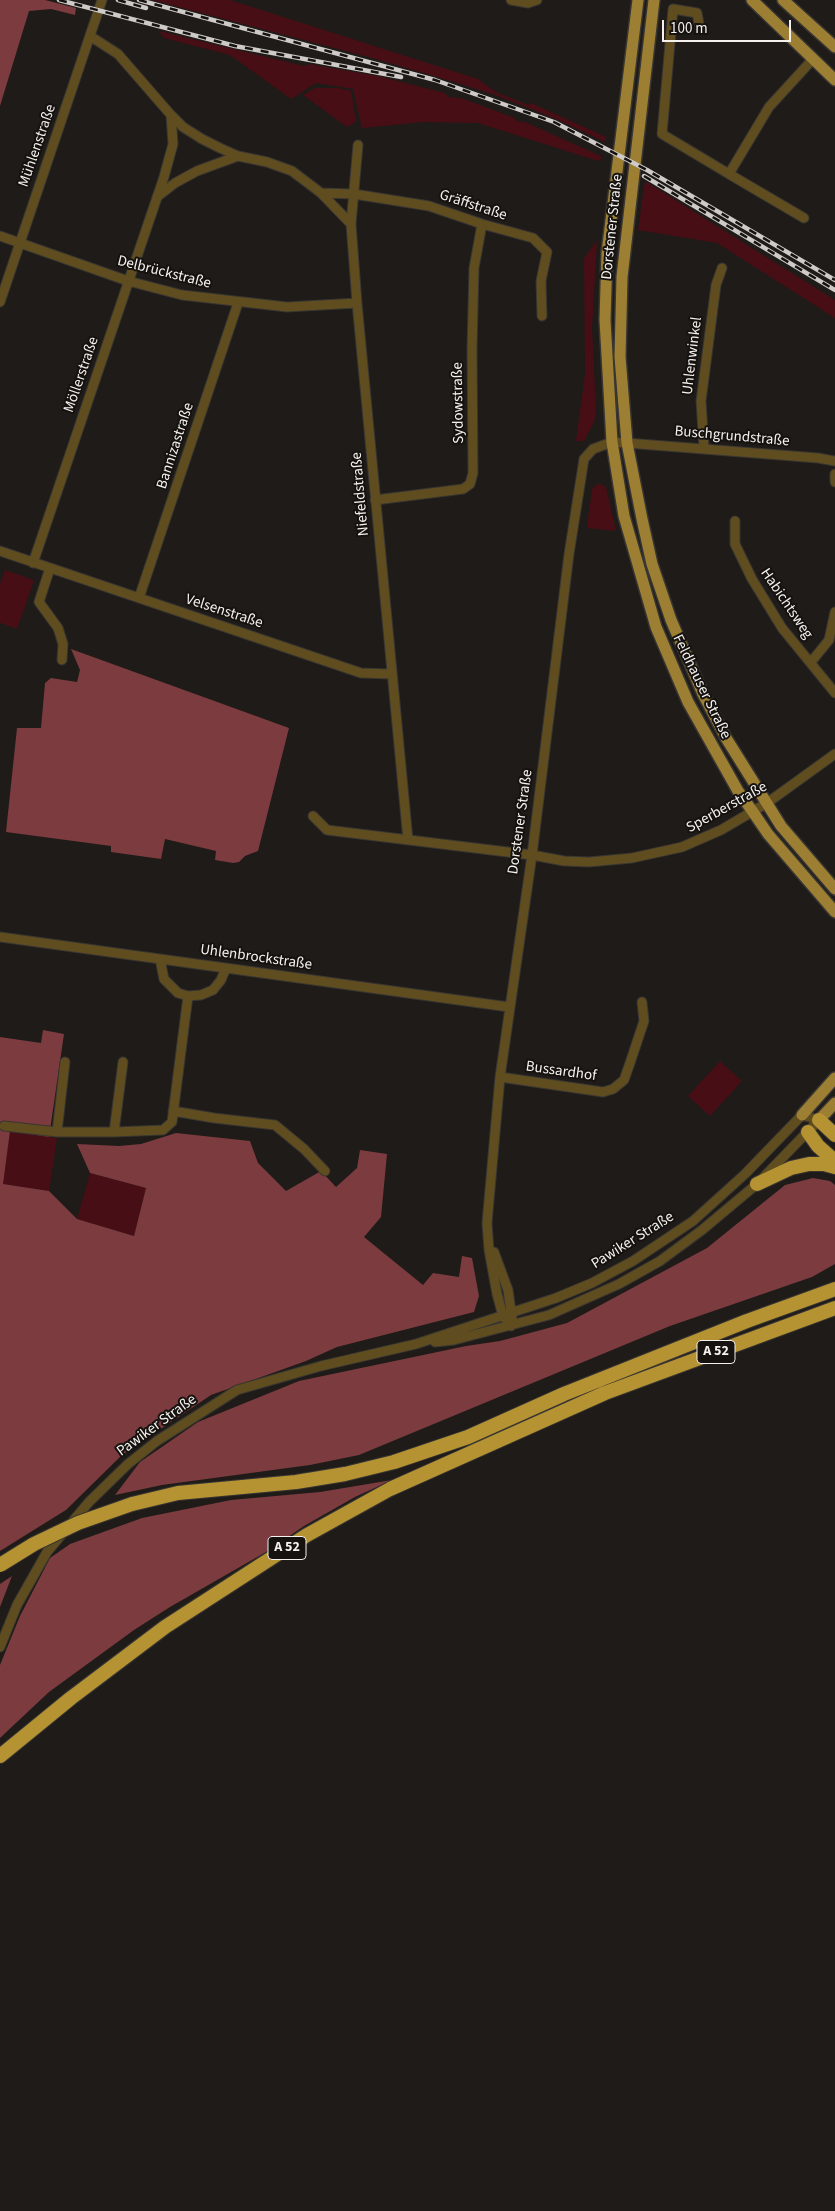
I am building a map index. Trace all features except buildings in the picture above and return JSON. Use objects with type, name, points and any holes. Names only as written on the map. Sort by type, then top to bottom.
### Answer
[{"type":"highway","points":[[819,1120],[835,1135]]},
{"type":"highway","points":[[808,1132],[818,1146],[835,1161]]},
{"type":"highway","points":[[757,1184],[791,1168],[809,1164],[824,1164],[835,1167]]},
{"type":"highway","points":[[747,1321],[773,1304],[835,1280]]},
{"type":"highway","name":"A 52","points":[[0,1565],[34,1544],[78,1523],[132,1504],[178,1493],[296,1482],[335,1476],[394,1462],[468,1437],[564,1394],[747,1321],[835,1289]]},
{"type":"highway","name":"A 52","points":[[0,1756],[71,1698],[165,1627],[307,1536],[390,1489],[606,1393],[832,1310]]},
{"type":"main road","name":"Dorstener Straße","points":[[612,442],[606,360],[607,253],[638,0]]},
{"type":"main road","name":"Dorstener Straße","points":[[627,442],[620,358],[622,277],[654,0]]},
{"type":"main road","points":[[752,0],[835,80]]},
{"type":"main road","points":[[783,0],[835,47]]},
{"type":"main road","name":"Feldhauser Straße","points":[[612,442],[624,516],[656,626],[688,702],[738,791],[774,840],[835,912]]},
{"type":"main road","name":"Feldhauser Straße","points":[[627,442],[652,564],[671,620],[712,712],[781,826],[835,889]]},
{"type":"main road","name":"Pawiker Straße","points":[[802,1115],[835,1078]]},
{"type":"main road","name":"Pawiker Straße","points":[[819,1120],[835,1103]]},
{"type":"street","name":"Mühlenstraße","points":[[0,302],[102,0]]},
{"type":"street","points":[[511,0],[528,3],[537,0]]},
{"type":"street","points":[[700,29],[697,13],[673,10],[662,134],[804,218]]},
{"type":"street","points":[[90,36],[118,54],[170,115],[202,140],[238,156],[266,162],[292,171],[321,193],[351,224]]},
{"type":"street","points":[[729,174],[769,107],[813,59]]},
{"type":"street","name":"Möllerstraße","points":[[33,563],[173,144],[170,115]]},
{"type":"street","name":"Niefeldstraße","points":[[358,145],[351,224],[375,500],[408,840]]},
{"type":"street","points":[[157,196],[197,171],[238,156]]},
{"type":"street","name":"Gräffstraße","points":[[321,193],[354,194],[429,206],[482,224],[533,238],[547,252],[541,282],[542,316]]},
{"type":"street","name":"Sydowstraße","points":[[375,500],[463,489],[470,484],[473,472],[472,349],[474,268],[482,224]]},
{"type":"street","name":"Delbrückstraße","points":[[0,236],[128,281],[182,295],[287,307],[357,303]]},
{"type":"street","name":"Uhlenwinkel","points":[[704,448],[701,401],[716,285],[722,268]]},
{"type":"street","name":"Bannizastraße","points":[[139,598],[238,302]]},
{"type":"street","name":"Dorstener Straße","points":[[511,1326],[503,1316],[493,1272],[487,1223],[500,1077],[509,1008],[532,855],[581,473],[584,459],[593,449],[612,442],[627,442]]},
{"type":"street","name":"Buschgrundstraße","points":[[627,442],[835,461]]},
{"type":"street","points":[[835,474],[835,482]]},
{"type":"street","name":"Habichtsweg","points":[[735,521],[735,544],[752,579],[782,628],[835,694]]},
{"type":"street","name":"Velsenstraße","points":[[0,551],[361,673],[392,674]]},
{"type":"street","points":[[50,568],[39,602],[58,628],[64,644],[62,660]]},
{"type":"street","points":[[811,662],[829,640],[835,612]]},
{"type":"street","name":"Sperberstraße","points":[[532,855],[564,861],[589,862],[652,854],[695,842],[753,812],[835,754]]},
{"type":"street","points":[[313,816],[327,830],[532,855]]},
{"type":"street","name":"Uhlenbrockstraße","points":[[0,937],[509,1008]]},
{"type":"street","points":[[160,959],[164,979],[174,990],[188,996],[201,995],[212,990],[221,980],[226,968]]},
{"type":"street","points":[[4,1126],[57,1132],[163,1130],[172,1122],[188,996]]},
{"type":"street","name":"Bussardhof","points":[[500,1077],[603,1092],[613,1089],[624,1080],[630,1063],[644,1021],[642,1002]]},
{"type":"street","points":[[57,1132],[65,1062]]},
{"type":"street","points":[[114,1132],[123,1062]]},
{"type":"street","points":[[173,1111],[275,1125],[304,1149],[325,1171]]},
{"type":"street","points":[[802,1115],[819,1120]]},
{"type":"street","points":[[802,1115],[808,1132]]},
{"type":"street","name":"Pawiker Straße","points":[[0,1647],[17,1605],[47,1552],[89,1502],[128,1464],[157,1441],[237,1390],[321,1366],[416,1344],[513,1313],[592,1283],[633,1261],[693,1221],[745,1174],[802,1115]]},
{"type":"street","name":"Pawiker Straße","points":[[416,1344],[454,1340],[549,1315],[580,1302],[660,1261],[702,1230],[757,1184],[819,1120]]},
{"type":"street","name":"Dorstener Straße","points":[[487,1223],[496,1261],[508,1290],[513,1313],[511,1326]]},
{"type":"shaded area","points":[[0,0],[45,0],[76,8],[75,15],[51,9],[29,11],[0,106]]},
{"type":"shaded area","points":[[152,0],[230,0],[478,79],[496,92],[528,105],[531,103],[606,137],[605,142],[556,119],[498,96],[454,82],[372,58]]},
{"type":"shaded area","points":[[159,31],[304,66],[309,64],[378,76],[445,93],[448,97],[461,98],[515,118],[516,121],[525,122],[603,157],[598,161],[478,123],[423,122],[362,128],[353,89],[316,83],[291,99],[230,55],[164,38]]},
{"type":"shaded area","points":[[315,88],[338,88],[351,91],[356,122],[347,127],[303,95]]},
{"type":"shaded area","points":[[645,181],[835,300],[835,318],[717,243],[638,230]]},
{"type":"shaded area","points":[[597,241],[592,328],[596,412],[594,422],[584,441],[576,441],[585,374],[584,258]]},
{"type":"shaded area","points":[[597,484],[606,487],[616,531],[587,528],[592,489]]},
{"type":"shaded area","points":[[5,570],[34,580],[17,629],[0,623],[0,584]]},
{"type":"shaded area","points":[[71,649],[289,728],[258,851],[245,856],[239,862],[233,863],[215,860],[216,851],[165,839],[161,859],[111,852],[111,846],[6,832],[17,728],[41,728],[45,683],[51,678],[77,682],[80,670]]},
{"type":"shaded area","points":[[43,1030],[64,1034],[49,1137],[10,1131],[3,1184],[49,1191],[77,1219],[134,1236],[146,1188],[90,1173],[77,1144],[119,1146],[141,1144],[176,1133],[250,1141],[258,1163],[286,1191],[321,1171],[336,1187],[357,1168],[360,1150],[387,1154],[381,1217],[364,1237],[423,1285],[433,1273],[459,1277],[462,1256],[472,1258],[479,1296],[474,1312],[337,1347],[306,1361],[211,1395],[122,1455],[66,1510],[0,1551],[0,1037],[41,1043]]},
{"type":"shaded area","points":[[720,1061],[742,1081],[710,1116],[688,1096]]},
{"type":"shaded area","points":[[10,1131],[57,1138],[49,1191],[2,1184]]},
{"type":"shaded area","points":[[90,1173],[146,1188],[134,1236],[77,1219]]},
{"type":"shaded area","points":[[813,1178],[830,1181],[835,1185],[835,1264],[812,1277],[670,1326],[359,1455],[310,1465],[162,1485],[115,1495],[140,1462],[198,1422],[299,1381],[466,1346],[500,1341],[567,1323],[707,1248],[785,1185]]},
{"type":"shaded area","points":[[392,1480],[355,1497],[304,1526],[266,1552],[134,1630],[49,1692],[0,1738],[0,1665],[20,1616],[50,1558],[70,1544],[142,1518],[231,1500],[320,1492]]},
{"type":"shaded area","points":[[12,1576],[0,1607],[0,1584]]},
{"type":"railway","points":[[59,0],[235,46],[401,77]]},
{"type":"railway","points":[[118,0],[146,8]]},
{"type":"railway","points":[[139,0],[435,80],[554,122],[647,170],[835,280]]},
{"type":"railway","points":[[644,176],[835,290]]}]
